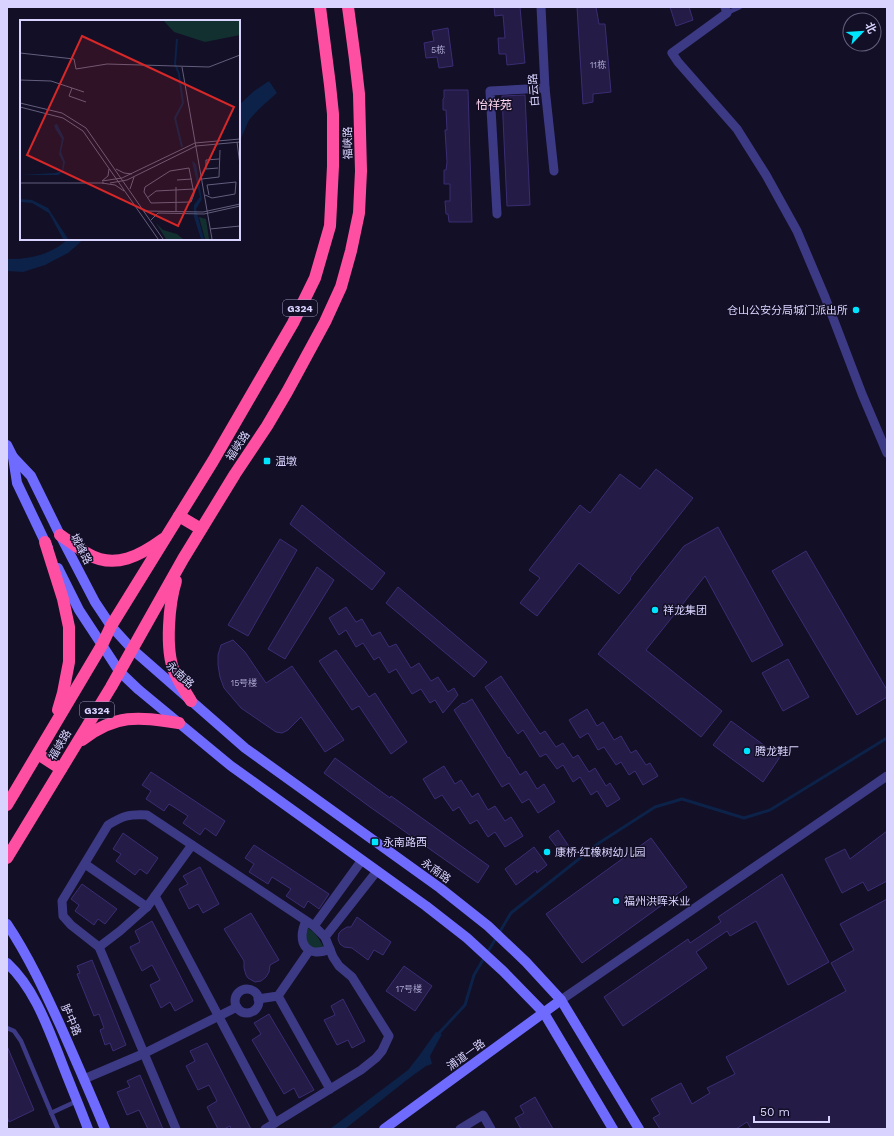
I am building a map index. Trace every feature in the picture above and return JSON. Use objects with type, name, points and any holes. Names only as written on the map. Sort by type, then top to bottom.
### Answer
[{"type":"highway","name":"福峡路","points":[[7,805],[102,645],[111,626],[213,461],[293,323],[315,278],[330,226],[333,166],[333,114],[320,7]]},
{"type":"highway","name":"福峡路","points":[[7,858],[99,707],[201,529],[287,392],[341,287],[359,213],[361,171],[359,94],[348,7]]},
{"type":"highway","points":[[179,516],[201,529]]},
{"type":"highway","points":[[60,535],[89,555],[104,561],[117,561],[133,557],[167,536]]},
{"type":"highway","points":[[45,542],[63,599],[69,627],[69,662],[54,727]]},
{"type":"highway","points":[[183,559],[172,592],[169,615],[169,651],[174,670],[191,701]]},
{"type":"highway","points":[[75,746],[103,726],[124,719],[147,718],[179,723]]},
{"type":"highway","points":[[38,754],[61,769]]},
{"type":"main road","name":"城峰路","points":[[7,445],[13,457],[31,476],[95,602],[111,626],[132,649]]},
{"type":"main road","name":"城峰路","points":[[13,457],[17,483],[61,575],[79,610],[119,671],[139,690],[231,766],[426,906],[497,965],[544,1013],[613,1129]]},
{"type":"main road","points":[[61,575],[76,567]]},
{"type":"main road","name":"永南路","points":[[132,649],[244,748],[433,883],[488,926],[508,944],[561,1000],[639,1129]]},
{"type":"main road","name":"胪中路","points":[[7,924],[19,941],[42,986],[105,1129]]},
{"type":"main road","points":[[7,963],[21,977],[47,1026],[88,1129]]},
{"type":"main road","name":"浦道一路","points":[[384,1129],[561,1000]]},
{"type":"street","name":"白云路","points":[[541,7],[545,88],[554,171]]},
{"type":"street","points":[[726,10],[672,53],[678,62],[737,129],[766,175],[797,232],[826,297],[862,394],[887,453]]},
{"type":"street","points":[[497,214],[490,91],[545,88]]},
{"type":"street","points":[[561,1000],[887,776]]},
{"type":"street","points":[[176,1129],[99,947],[71,925],[63,916],[62,901],[108,825],[119,818],[132,814],[147,816],[310,924],[325,937],[333,957],[352,977],[389,1036],[382,1051],[361,1070],[265,1129]]},
{"type":"street","points":[[99,947],[147,907],[192,845]]},
{"type":"street","points":[[330,949],[315,953],[309,951],[302,939],[303,928],[310,924],[362,860]]},
{"type":"street","points":[[85,864],[147,907]]},
{"type":"street","points":[[325,937],[377,871]]},
{"type":"street","points":[[155,896],[276,1123]]},
{"type":"street","points":[[258,999],[278,996],[309,951]]},
{"type":"street","points":[[241,990],[252,990],[255,992],[258,999],[257,1007],[251,1012],[243,1012],[237,1007],[235,1003],[236,996],[241,990]]},
{"type":"street","points":[[278,996],[330,1089]]},
{"type":"street","points":[[84,1079],[145,1053],[237,1007]]},
{"type":"street","points":[[460,1129],[483,1115],[491,1129]]},
{"type":"lane","points":[[726,10],[740,7]]},
{"type":"lane","points":[[7,1028],[14,1031],[21,1041],[58,1129]]},
{"type":"lane","points":[[51,1113],[77,1101]]},
{"type":"green space","points":[[308,928],[318,937],[324,948],[310,948],[305,936]]},
{"type":"water","points":[[269,81],[277,93],[249,120],[240,141],[240,104],[254,91]]},
{"type":"water","points":[[67,240],[83,240],[68,253],[45,265],[23,272],[7,271],[7,259],[40,255],[55,249]]},
{"type":"water","points":[[436,1032],[442,1034],[430,1056],[432,1064],[426,1066],[408,1079],[345,1129],[330,1129],[408,1070]]},
{"type":"building","points":[[494,7],[520,7],[525,63],[507,65],[506,54],[499,54],[498,38],[505,38],[503,15],[495,16]]},
{"type":"building","points":[[577,7],[596,7],[599,24],[605,24],[611,92],[593,94],[593,102],[583,104]]},
{"type":"building","points":[[670,7],[689,7],[693,20],[676,26]]},
{"type":"building","points":[[448,28],[453,66],[439,68],[437,57],[426,58],[424,43],[434,41],[432,31]]},
{"type":"building","points":[[444,90],[468,90],[472,222],[449,222],[448,214],[446,214],[445,201],[450,201],[450,184],[444,184],[444,170],[446,170],[447,162],[445,130],[447,130],[446,110],[443,110]]},
{"type":"building","points":[[525,95],[530,205],[507,206],[502,96]]},
{"type":"building","points":[[656,469],[693,498],[619,594],[579,563],[537,616],[520,603],[540,578],[529,570],[580,505],[590,513],[620,474],[640,489]]},
{"type":"building","points":[[302,505],[385,573],[372,590],[290,524]]},
{"type":"building","name":"祥龙集团","points":[[718,527],[783,645],[752,662],[705,576],[646,650],[722,711],[701,737],[598,654],[684,546]]},
{"type":"building","points":[[280,539],[297,550],[248,636],[228,625]]},
{"type":"building","points":[[806,551],[887,690],[887,697],[857,715],[772,571]]},
{"type":"building","points":[[317,567],[334,580],[285,659],[268,649]]},
{"type":"building","points":[[398,587],[487,662],[474,677],[386,603]]},
{"type":"building","points":[[346,607],[356,622],[362,619],[372,636],[380,632],[389,647],[396,644],[411,668],[419,663],[431,681],[438,677],[448,692],[454,688],[458,695],[443,713],[435,700],[430,703],[421,689],[412,694],[396,669],[389,673],[379,657],[374,660],[363,643],[356,647],[346,630],[339,635],[329,618]]},
{"type":"building","points":[[233,640],[245,652],[266,683],[292,666],[344,740],[325,752],[301,717],[288,730],[282,733],[276,732],[241,708],[224,688],[218,665],[218,655],[221,645]]},
{"type":"building","points":[[336,650],[369,697],[375,693],[407,742],[391,754],[359,706],[352,710],[319,661]]},
{"type":"building","points":[[788,659],[809,697],[783,711],[762,673]]},
{"type":"building","points":[[501,676],[540,734],[545,731],[556,747],[563,743],[573,758],[578,755],[589,772],[595,768],[606,786],[610,783],[620,799],[607,807],[597,791],[591,795],[580,777],[573,782],[563,765],[557,769],[546,754],[540,757],[523,730],[518,734],[485,687]]},
{"type":"building","points":[[472,699],[520,775],[526,771],[537,789],[544,784],[555,802],[538,813],[529,799],[522,803],[509,783],[502,787],[454,710],[463,703],[464,704]]},
{"type":"building","points":[[587,709],[597,726],[603,722],[614,740],[621,736],[631,753],[636,750],[646,765],[650,763],[658,776],[643,785],[635,771],[629,775],[621,762],[616,765],[604,747],[598,750],[588,733],[580,738],[569,720]]},
{"type":"building","name":"腾龙鞋厂","points":[[731,721],[780,757],[763,782],[713,745]]},
{"type":"building","points":[[335,758],[489,866],[478,883],[324,773]]},
{"type":"building","points":[[444,766],[455,784],[461,780],[472,797],[478,793],[488,810],[495,806],[505,821],[511,817],[523,836],[505,847],[495,832],[488,837],[477,820],[470,824],[459,807],[453,811],[442,795],[435,799],[423,779]]},
{"type":"building","points":[[151,772],[225,821],[216,836],[205,828],[200,835],[183,823],[188,816],[169,804],[164,811],[146,799],[151,791],[142,785]]},
{"type":"building","points":[[558,830],[570,848],[562,854],[549,837]]},
{"type":"building","points":[[887,831],[887,881],[868,891],[863,882],[842,893],[825,859],[845,849],[850,859]]},
{"type":"building","points":[[123,833],[158,858],[147,874],[140,869],[135,875],[116,861],[121,854],[113,849]]},
{"type":"building","name":"福州洪晖米业","points":[[651,838],[687,887],[582,963],[546,914]]},
{"type":"building","points":[[254,845],[329,894],[319,909],[308,901],[304,908],[286,896],[291,889],[272,877],[268,884],[249,872],[254,864],[245,858]]},
{"type":"building","points":[[534,847],[547,865],[537,873],[536,870],[516,885],[505,869]]},
{"type":"building","points":[[200,867],[219,904],[203,913],[198,904],[189,909],[179,889],[188,884],[183,876]]},
{"type":"building","points":[[782,874],[829,962],[788,985],[756,921],[730,936],[727,931],[696,952],[707,968],[623,1026],[604,997],[688,939],[690,943],[721,922],[718,917]]},
{"type":"building","points":[[82,884],[117,909],[105,924],[98,919],[94,925],[75,911],[79,905],[71,899]]},
{"type":"building","points":[[887,899],[887,1129],[751,1129],[747,1122],[736,1129],[660,1129],[653,1118],[660,1114],[651,1099],[681,1083],[692,1104],[710,1093],[707,1088],[735,1074],[726,1057],[846,991],[831,963],[854,950],[840,924]]},
{"type":"building","points":[[251,913],[279,960],[270,965],[269,972],[266,977],[261,981],[255,982],[246,975],[244,961],[224,929]]},
{"type":"building","points":[[357,917],[391,942],[383,955],[374,950],[368,960],[352,948],[344,947],[340,944],[338,939],[339,933],[347,927],[351,927]]},
{"type":"building","points":[[152,921],[193,1001],[175,1011],[170,1002],[161,1008],[150,985],[160,980],[152,965],[142,971],[130,947],[140,942],[135,931]]},
{"type":"building","points":[[92,960],[126,1045],[113,1051],[110,1043],[105,1045],[100,1030],[104,1028],[99,1014],[94,1016],[77,974],[80,973],[77,966]]},
{"type":"building","points":[[404,966],[432,986],[415,1011],[386,991]]},
{"type":"building","points":[[343,999],[365,1041],[352,1048],[348,1040],[337,1045],[324,1020],[335,1015],[331,1006]]},
{"type":"building","points":[[269,1014],[314,1090],[299,1098],[294,1088],[284,1094],[252,1040],[261,1034],[254,1023]]},
{"type":"building","points":[[207,1043],[251,1129],[231,1129],[230,1126],[224,1129],[218,1129],[207,1107],[217,1101],[209,1085],[198,1090],[186,1066],[195,1061],[190,1051]]},
{"type":"building","points":[[7,1046],[34,1110],[9,1122],[7,1116]]},
{"type":"building","points":[[140,1075],[163,1129],[148,1129],[139,1110],[127,1115],[117,1092],[130,1087],[127,1081]]},
{"type":"building","points":[[535,1097],[553,1129],[521,1129],[515,1118],[524,1113],[520,1106]]},
{"type":"waterway","points":[[437,1036],[465,1005],[474,975],[511,913],[599,843],[655,807],[682,799],[744,818],[770,810],[887,738]]},
{"type":"place","name":"仓山公安分局城门派出所","points":[[856,310]]},
{"type":"place","name":"温墩","points":[[267,461]]},
{"type":"place","name":"祥龙集团","points":[[655,610]]},
{"type":"place","name":"腾龙鞋厂","points":[[747,751]]},
{"type":"place","name":"永南路西","points":[[375,842]]},
{"type":"place","name":"康桥·红橡树幼儿园","points":[[547,852]]},
{"type":"place","name":"福州洪晖米业","points":[[616,901]]},
{"type":"district","name":"怡祥苑","points":[[494,105]]}]
